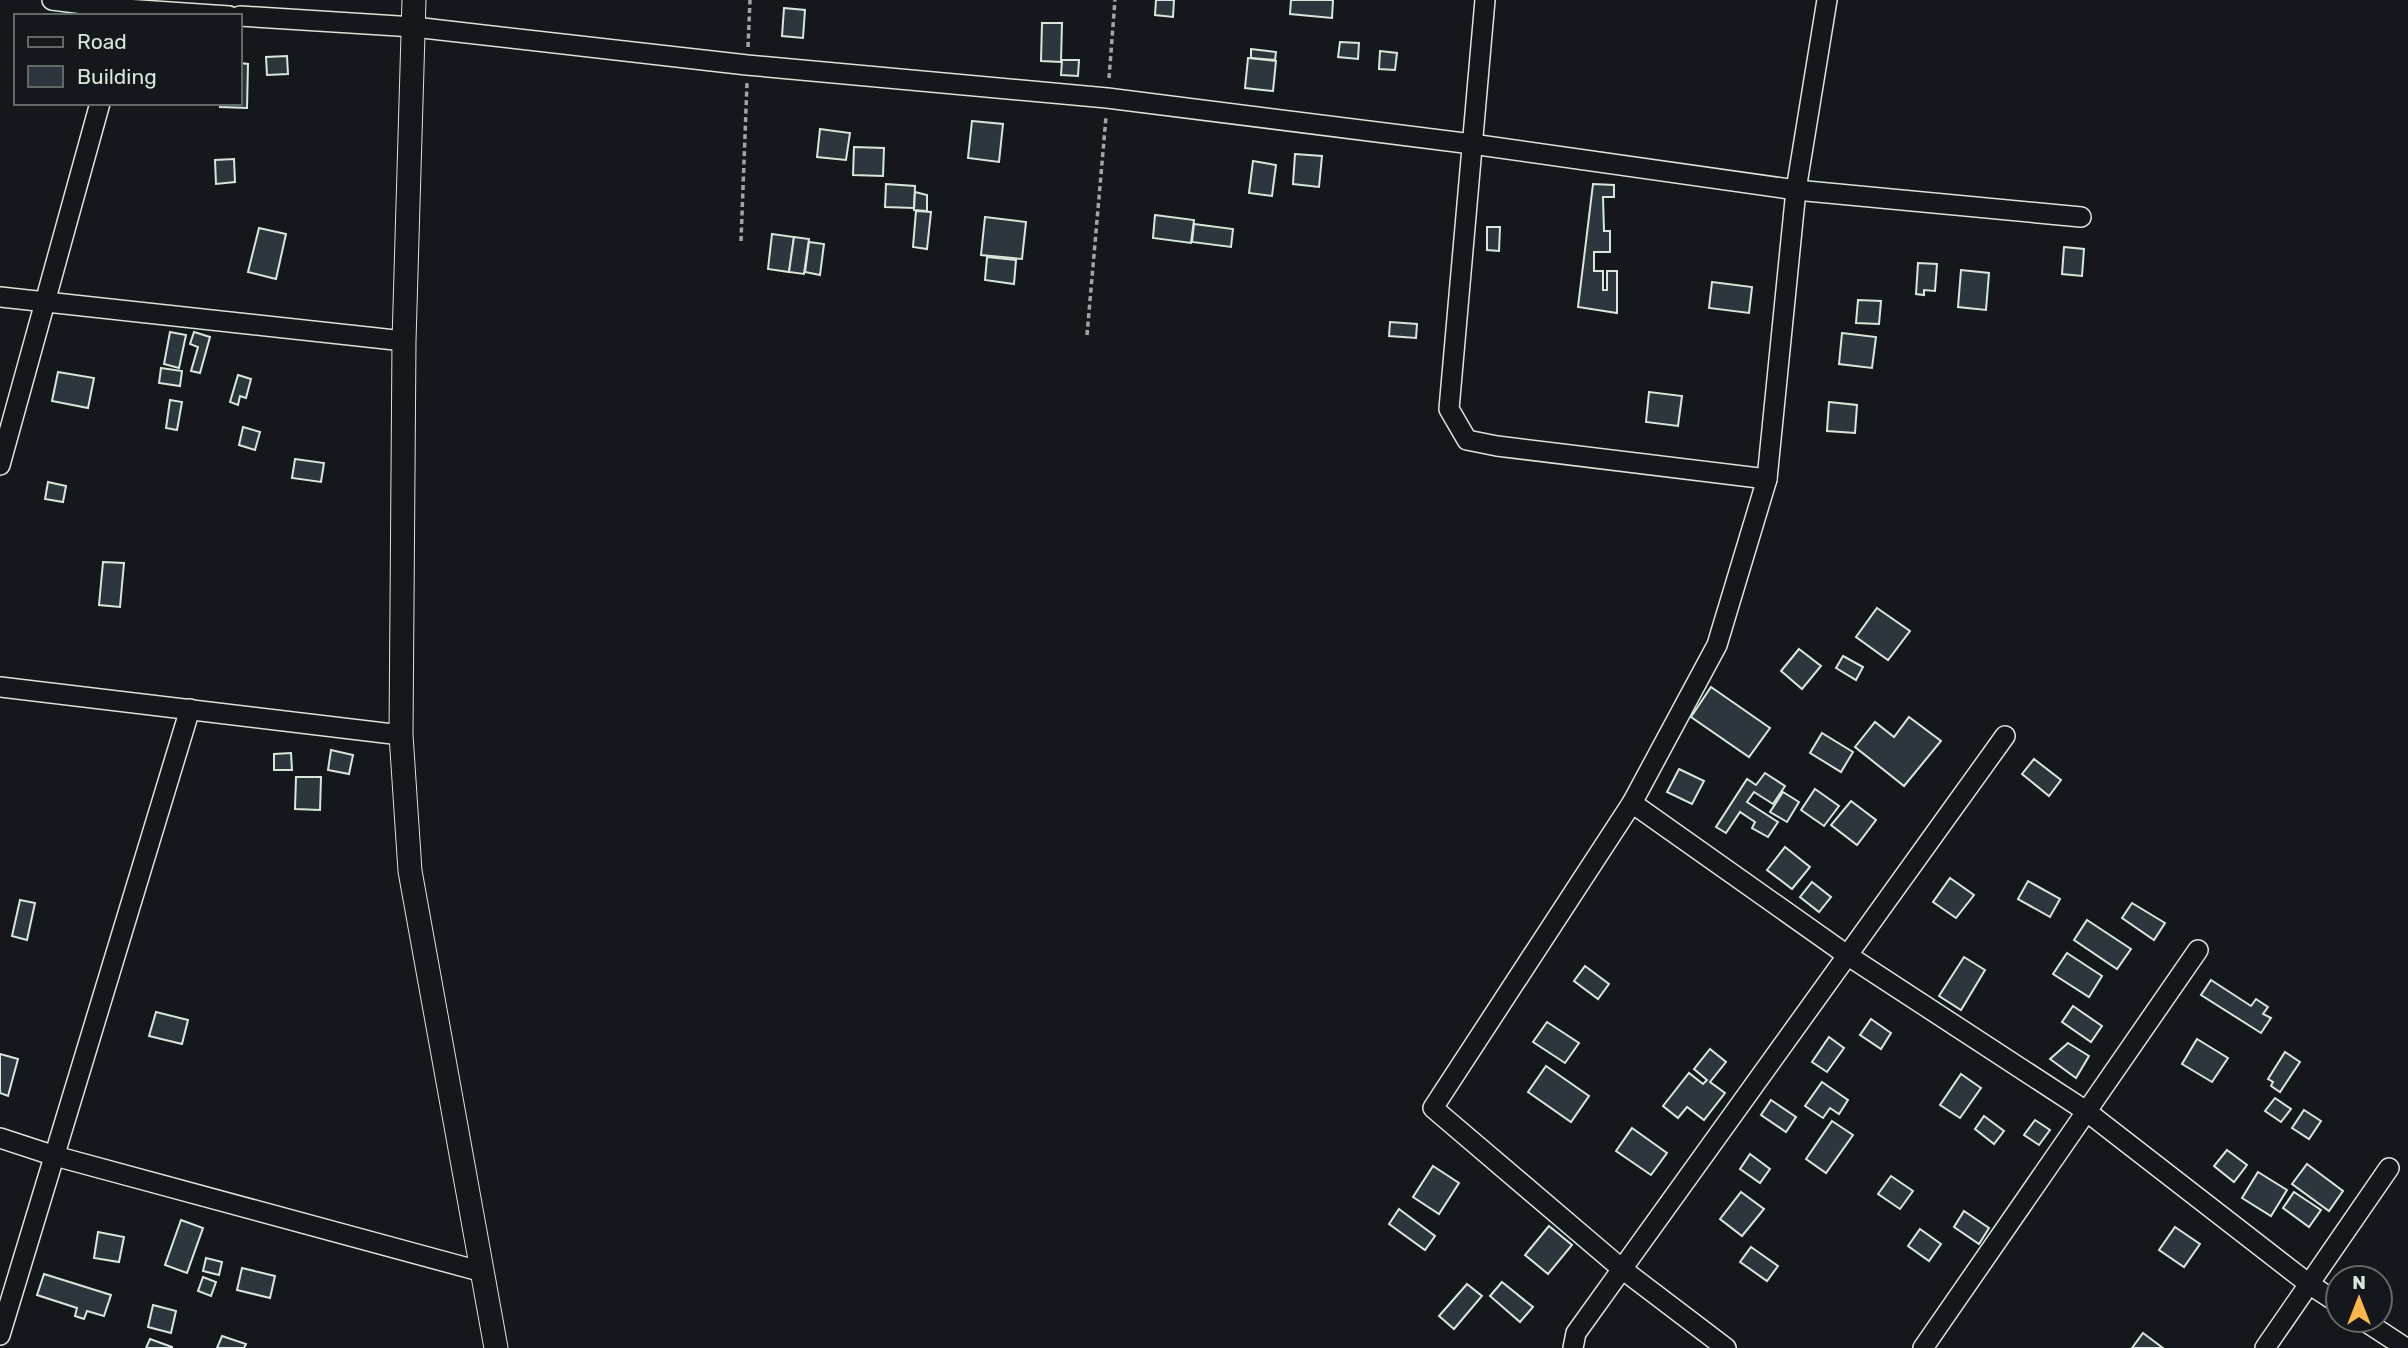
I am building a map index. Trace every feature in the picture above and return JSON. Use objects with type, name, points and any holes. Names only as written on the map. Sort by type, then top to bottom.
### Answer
[{"type":"street","points":[[52,0],[203,14]]},
{"type":"street","points":[[414,0],[404,341],[401,735],[410,871],[496,1348]]},
{"type":"street","points":[[1485,0],[1449,409],[1467,440],[1767,479]]},
{"type":"street","points":[[1726,1348],[1622,1269],[1433,1108],[1632,803],[1717,645],[1767,479],[1796,190],[1827,0]]},
{"type":"street","points":[[242,16],[414,27],[747,65],[1107,99],[1472,144],[1796,190],[2081,217]]},
{"type":"street","points":[[0,465],[99,105]]},
{"type":"street","points":[[0,297],[404,341]]},
{"type":"street","points":[[0,687],[401,735]]},
{"type":"street","points":[[0,1335],[190,709]]},
{"type":"street","points":[[1573,1348],[1576,1334],[2005,736]]},
{"type":"street","points":[[1632,803],[1847,955],[2086,1111],[2324,1294]]},
{"type":"street","points":[[1923,1348],[2198,950]]},
{"type":"street","points":[[0,1138],[55,1156],[484,1272]]},
{"type":"street","points":[[2265,1348],[2389,1168]]},
{"type":"street","points":[[2384,1334],[2406,1348]]},
{"type":"path","points":[[741,241],[750,0]]},
{"type":"path","points":[[1087,335],[1115,0]]},
{"type":"building","points":[[1156,0],[1174,0],[1173,17],[1155,15]]},
{"type":"building","points":[[1291,0],[1333,0],[1332,18],[1290,14]]},
{"type":"building","points":[[784,8],[805,10],[803,38],[782,36]]},
{"type":"building","points":[[1042,23],[1062,23],[1061,62],[1041,61]]},
{"type":"building","points":[[1340,42],[1359,43],[1358,59],[1338,57]]},
{"type":"building","points":[[1251,49],[1276,52],[1275,60],[1251,58]]},
{"type":"building","points":[[1380,51],[1397,53],[1395,70],[1379,69]]},
{"type":"building","points":[[287,56],[288,74],[267,75],[266,57]]},
{"type":"building","points":[[1248,58],[1276,61],[1273,91],[1245,88]]},
{"type":"building","points":[[1062,60],[1079,60],[1078,76],[1061,75]]},
{"type":"building","points":[[242,63],[248,64],[247,108],[220,107],[242,105]]},
{"type":"building","points":[[972,121],[1003,124],[999,162],[968,158]]},
{"type":"building","points":[[820,129],[850,133],[846,160],[817,157]]},
{"type":"building","points":[[854,147],[884,148],[883,176],[853,175]]},
{"type":"building","points":[[1295,154],[1322,156],[1319,187],[1293,184]]},
{"type":"building","points":[[234,159],[235,182],[216,184],[215,160]]},
{"type":"building","points":[[1253,161],[1276,165],[1272,196],[1249,193]]},
{"type":"building","points":[[886,184],[915,186],[914,208],[885,207]]},
{"type":"building","points":[[1593,184],[1614,185],[1614,197],[1603,197],[1604,231],[1610,231],[1610,252],[1594,252],[1594,271],[1603,271],[1603,290],[1607,290],[1607,271],[1617,271],[1617,313],[1578,307]]},
{"type":"building","points":[[915,192],[927,195],[927,211],[914,210]]},
{"type":"building","points":[[916,211],[931,212],[927,249],[913,247]]},
{"type":"building","points":[[1155,215],[1194,220],[1191,243],[1153,238]]},
{"type":"building","points":[[985,217],[1026,222],[1022,259],[981,255]]},
{"type":"building","points":[[1194,224],[1233,229],[1231,247],[1192,242]]},
{"type":"building","points":[[1487,227],[1500,227],[1499,251],[1487,250]]},
{"type":"building","points":[[259,228],[286,234],[276,279],[248,272]]},
{"type":"building","points":[[772,234],[794,237],[789,272],[768,269]]},
{"type":"building","points":[[794,237],[809,239],[804,274],[789,272]]},
{"type":"building","points":[[809,242],[824,244],[820,275],[805,272]]},
{"type":"building","points":[[2064,247],[2084,249],[2082,276],[2062,274]]},
{"type":"building","points":[[987,257],[1016,260],[1014,284],[985,280]]},
{"type":"building","points":[[1918,263],[1937,264],[1935,291],[1924,290],[1924,295],[1916,294]]},
{"type":"building","points":[[1961,270],[1989,273],[1986,310],[1958,307]]},
{"type":"building","points":[[1712,282],[1752,287],[1749,313],[1709,308]]},
{"type":"building","points":[[1858,300],[1881,301],[1879,324],[1856,323]]},
{"type":"building","points":[[1390,322],[1417,324],[1416,338],[1389,336]]},
{"type":"building","points":[[170,332],[186,335],[179,368],[164,364]]},
{"type":"building","points":[[194,332],[210,337],[200,373],[191,371],[198,347],[190,344]]},
{"type":"building","points":[[1842,333],[1876,337],[1872,368],[1839,364]]},
{"type":"building","points":[[161,368],[182,371],[180,386],[159,383]]},
{"type":"building","points":[[58,372],[94,378],[88,408],[52,401]]},
{"type":"building","points":[[238,375],[251,379],[246,398],[240,396],[238,405],[230,402]]},
{"type":"building","points":[[1649,392],[1682,396],[1678,426],[1646,422]]},
{"type":"building","points":[[170,400],[182,402],[177,430],[166,428]]},
{"type":"building","points":[[1829,402],[1857,405],[1855,433],[1827,431]]},
{"type":"building","points":[[243,427],[260,432],[255,450],[239,445]]},
{"type":"building","points":[[295,459],[324,463],[321,482],[292,478]]},
{"type":"building","points":[[48,482],[66,486],[63,502],[45,499]]},
{"type":"building","points":[[103,562],[124,563],[120,607],[99,605]]},
{"type":"building","points":[[1877,608],[1910,631],[1888,660],[1856,637]]},
{"type":"building","points":[[1799,649],[1821,666],[1802,689],[1781,671]]},
{"type":"building","points":[[1843,656],[1863,667],[1856,680],[1836,668]]},
{"type":"building","points":[[1711,687],[1770,728],[1749,757],[1691,717]]},
{"type":"building","points":[[1909,717],[1941,741],[1904,786],[1855,747],[1875,722],[1894,737]]},
{"type":"building","points":[[1822,733],[1853,752],[1841,772],[1810,753]]},
{"type":"building","points":[[331,750],[353,755],[349,774],[328,770]]},
{"type":"building","points":[[291,753],[292,770],[274,770],[274,754]]},
{"type":"building","points":[[2034,759],[2061,780],[2049,796],[2022,774]]},
{"type":"building","points":[[1679,769],[1704,781],[1692,804],[1667,792]]},
{"type":"building","points":[[1765,773],[1785,786],[1773,804],[1754,792],[1747,802],[1778,822],[1768,837],[1752,828],[1755,822],[1740,812],[1726,833],[1716,827],[1747,779],[1756,785]]},
{"type":"building","points":[[296,777],[321,777],[320,810],[295,809]]},
{"type":"building","points":[[1815,789],[1839,806],[1824,826],[1801,810]]},
{"type":"building","points":[[1783,792],[1799,802],[1787,822],[1770,812]]},
{"type":"building","points":[[1851,801],[1876,820],[1857,845],[1831,825]]},
{"type":"building","points":[[1785,847],[1810,867],[1792,889],[1767,870]]},
{"type":"building","points":[[1950,878],[1974,895],[1956,918],[1933,902]]},
{"type":"building","points":[[2028,881],[2060,899],[2050,917],[2018,899]]},
{"type":"building","points":[[1812,882],[1831,897],[1819,912],[1800,897]]},
{"type":"building","points":[[20,900],[35,903],[27,940],[12,936]]},
{"type":"building","points":[[2132,903],[2165,923],[2154,940],[2122,918]]},
{"type":"building","points":[[2087,920],[2131,949],[2117,969],[2074,940]]},
{"type":"building","points":[[2067,953],[2102,976],[2089,997],[2053,974]]},
{"type":"building","points":[[1964,957],[1985,970],[1961,1010],[1939,996]]},
{"type":"building","points":[[1585,966],[1609,984],[1598,999],[1574,981]]},
{"type":"building","points":[[2211,980],[2251,1006],[2256,999],[2268,1007],[2263,1014],[2271,1018],[2261,1033],[2201,995]]},
{"type":"building","points":[[2073,1006],[2102,1026],[2091,1042],[2062,1022]]},
{"type":"building","points":[[156,1012],[188,1020],[182,1044],[149,1036]]},
{"type":"building","points":[[1871,1019],[1891,1033],[1881,1049],[1860,1035]]},
{"type":"building","points":[[1547,1022],[1579,1043],[1565,1063],[1533,1042]]},
{"type":"building","points":[[1829,1037],[1844,1048],[1827,1072],[1812,1062]]},
{"type":"building","points":[[2197,1039],[2228,1058],[2212,1082],[2182,1064]]},
{"type":"building","points":[[2068,1043],[2089,1056],[2076,1078],[2050,1059]]},
{"type":"building","points":[[1710,1049],[1726,1062],[1710,1082],[1725,1093],[1704,1120],[1687,1107],[1678,1118],[1663,1106],[1689,1073],[1703,1084],[1707,1080],[1694,1069]]},
{"type":"building","points":[[2285,1052],[2300,1062],[2280,1092],[2271,1086],[2273,1082],[2268,1079]]},
{"type":"building","points":[[0,1054],[18,1059],[8,1096],[0,1093]]},
{"type":"building","points":[[1546,1066],[1589,1096],[1571,1122],[1528,1092]]},
{"type":"building","points":[[1961,1074],[1981,1088],[1960,1118],[1940,1105]]},
{"type":"building","points":[[1822,1082],[1848,1100],[1839,1114],[1830,1108],[1823,1118],[1805,1106]]},
{"type":"building","points":[[2275,1098],[2291,1109],[2281,1122],[2265,1111]]},
{"type":"building","points":[[1771,1100],[1796,1117],[1786,1132],[1761,1115]]},
{"type":"building","points":[[2304,1110],[2321,1121],[2309,1139],[2292,1128]]},
{"type":"building","points":[[1984,1116],[2004,1131],[1994,1144],[1975,1129]]},
{"type":"building","points":[[2035,1120],[2050,1130],[2039,1145],[2024,1135]]},
{"type":"building","points":[[1832,1121],[1853,1135],[1826,1173],[1806,1159]]},
{"type":"building","points":[[1632,1128],[1667,1153],[1651,1175],[1616,1151]]},
{"type":"building","points":[[2227,1150],[2247,1165],[2234,1182],[2214,1166]]},
{"type":"building","points":[[1750,1154],[1770,1169],[1760,1183],[1740,1169]]},
{"type":"building","points":[[2307,1164],[2343,1191],[2329,1211],[2292,1184]]},
{"type":"building","points":[[1433,1166],[1459,1183],[1439,1214],[1413,1197]]},
{"type":"building","points":[[2258,1172],[2287,1190],[2271,1216],[2242,1198]]},
{"type":"building","points":[[1891,1176],[1913,1191],[1900,1209],[1878,1194]]},
{"type":"building","points":[[1741,1192],[1764,1209],[1742,1236],[1720,1219]]},
{"type":"building","points":[[2294,1192],[2321,1210],[2309,1227],[2283,1208]]},
{"type":"building","points":[[1399,1209],[1435,1236],[1425,1250],[1389,1224]]},
{"type":"building","points":[[1964,1211],[1989,1228],[1979,1244],[1954,1227]]},
{"type":"building","points":[[181,1220],[203,1228],[187,1273],[165,1265]]},
{"type":"building","points":[[1549,1226],[1572,1245],[1548,1274],[1525,1255]]},
{"type":"building","points":[[2175,1227],[2200,1244],[2184,1267],[2159,1250]]},
{"type":"building","points":[[1920,1229],[1941,1244],[1929,1261],[1908,1246]]},
{"type":"building","points":[[98,1232],[124,1237],[119,1262],[94,1258]]},
{"type":"building","points":[[1751,1247],[1778,1266],[1767,1281],[1740,1262]]},
{"type":"building","points":[[206,1258],[222,1262],[219,1275],[203,1271]]},
{"type":"building","points":[[242,1268],[275,1276],[270,1298],[237,1290]]},
{"type":"building","points":[[44,1274],[111,1295],[104,1316],[87,1311],[84,1319],[75,1316],[77,1308],[37,1295]]},
{"type":"building","points":[[203,1277],[216,1282],[211,1296],[198,1291]]},
{"type":"building","points":[[1502,1282],[1533,1307],[1520,1322],[1490,1296]]},
{"type":"building","points":[[1467,1284],[1482,1296],[1454,1329],[1439,1316]]},
{"type":"building","points":[[153,1305],[176,1311],[171,1333],[148,1327]]},
{"type":"building","points":[[2143,1333],[2163,1348],[2132,1348]]},
{"type":"building","points":[[222,1336],[246,1344],[244,1348],[217,1348]]},
{"type":"building","points":[[150,1339],[172,1347],[172,1348],[146,1348]]}]
